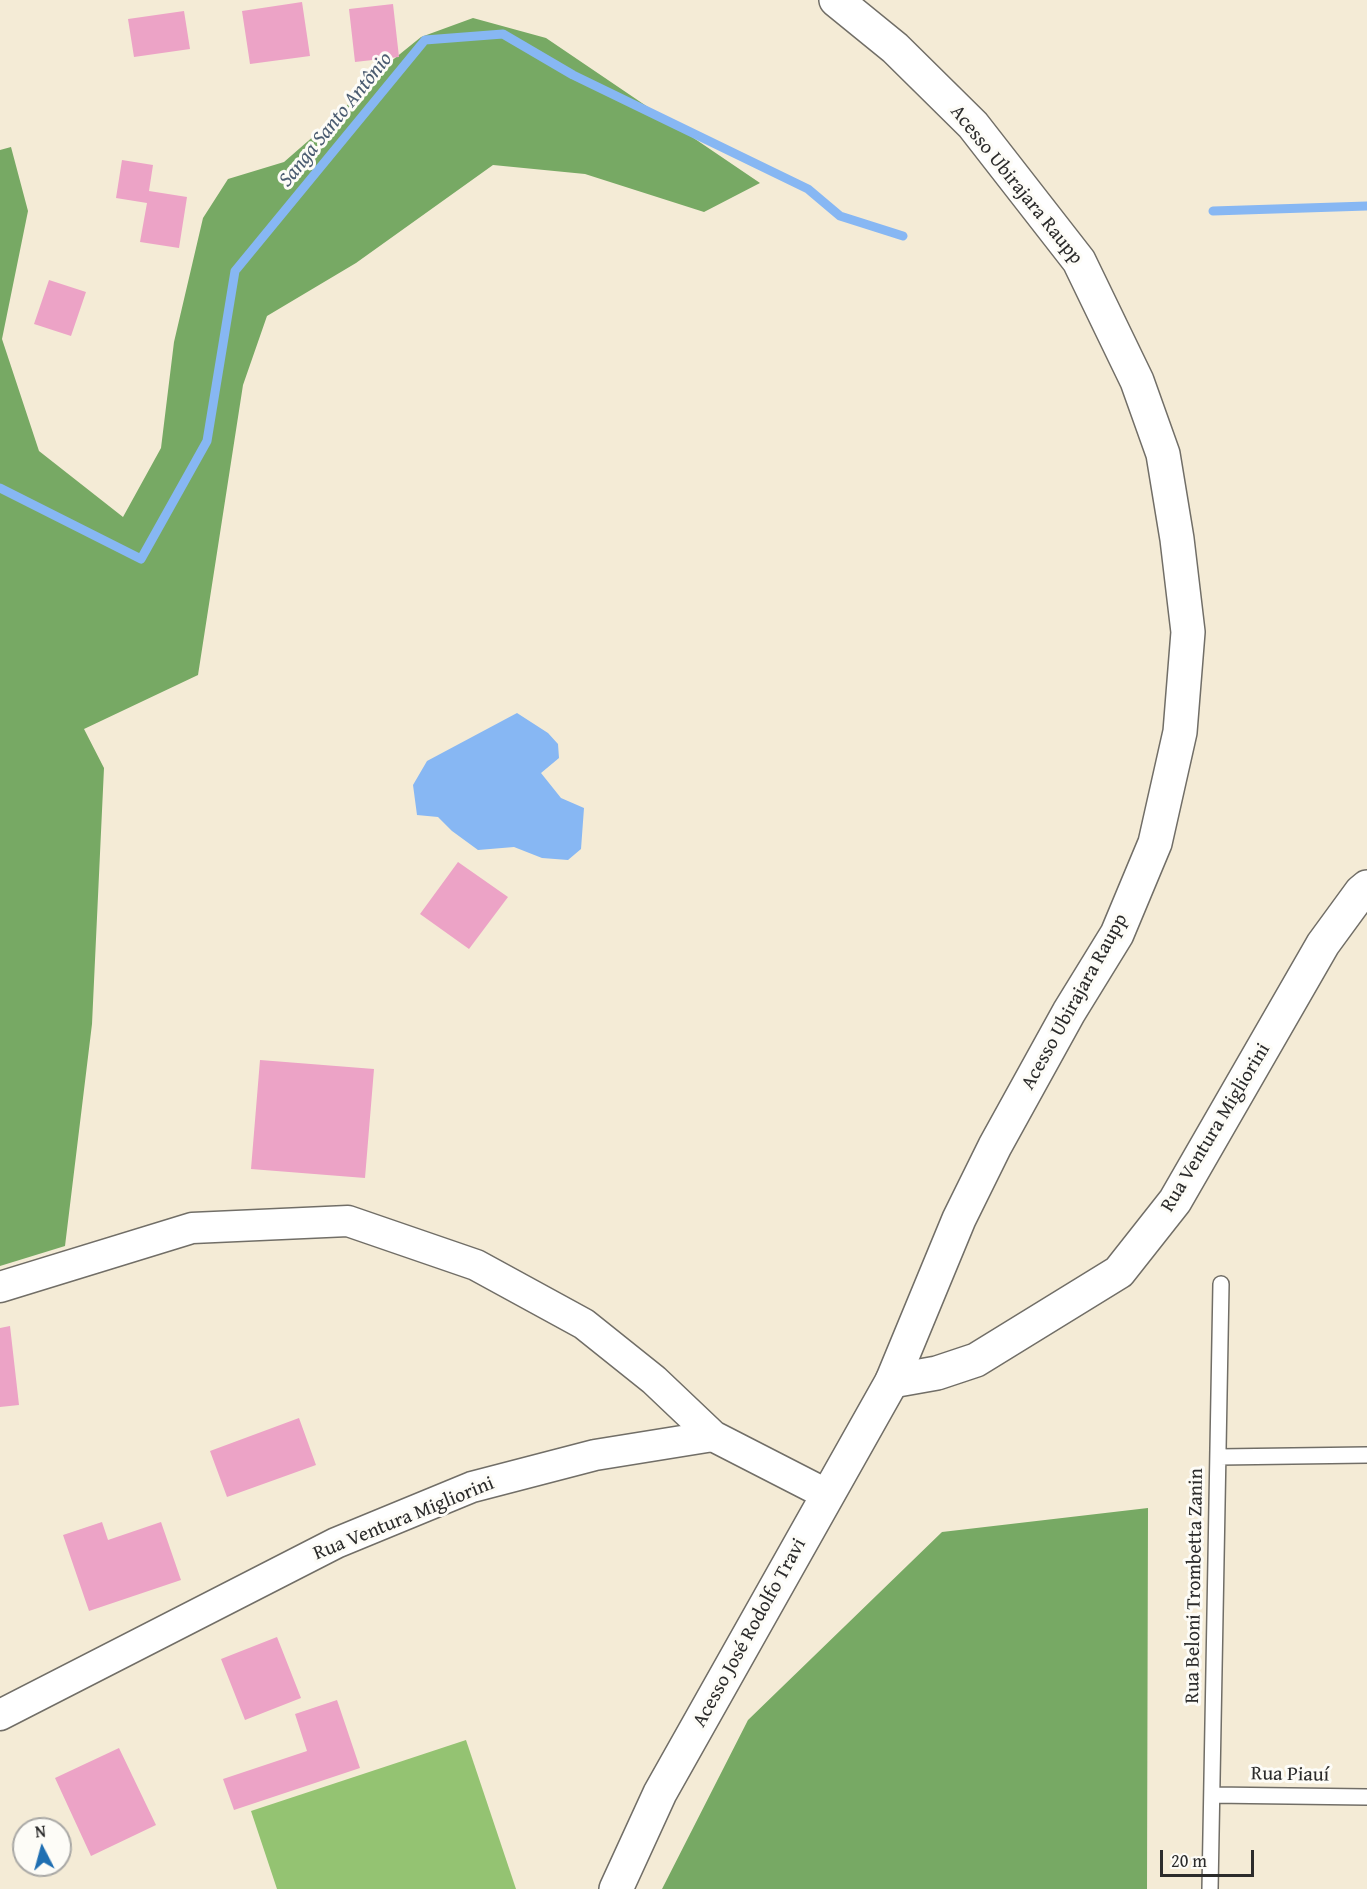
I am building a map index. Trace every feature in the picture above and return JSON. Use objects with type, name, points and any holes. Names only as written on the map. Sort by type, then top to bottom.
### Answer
[{"type":"main road","name":"Acesso Ubirajara Raupp","points":[[836,0],[895,48],[974,125],[1079,261],[1137,381],[1163,454],[1177,539],[1188,632],[1180,732],[1155,843],[1117,934],[1069,1012],[974,1187],[892,1381]]},
{"type":"main road","name":"Rua Ventura Migliorini","points":[[892,1381],[937,1373],[976,1360],[1119,1272],[1175,1201],[1323,944],[1367,887]]},
{"type":"main road","name":"Acesso José Rodolfo Travi","points":[[616,1889],[660,1793],[892,1381]]},
{"type":"street","points":[[0,1287],[192,1228],[348,1221],[476,1265],[584,1324],[654,1380],[713,1436],[828,1495]]},
{"type":"street","name":"Rua Ventura Migliorini","points":[[0,1715],[336,1543],[472,1487],[595,1455],[713,1436]]},
{"type":"lane","name":"Rua Beloni Trombetta Zanin","points":[[1210,1889],[1221,1284]]},
{"type":"lane","points":[[1219,1457],[1367,1455]]},
{"type":"lane","name":"Rua Piauí","points":[[1212,1795],[1367,1797]]},
{"type":"green space","points":[[473,18],[546,38],[760,183],[704,212],[585,174],[493,165],[356,263],[267,316],[243,385],[198,675],[84,729],[104,768],[92,1024],[65,1246],[0,1266],[0,150],[11,147],[28,211],[2,339],[39,451],[123,517],[161,448],[174,342],[203,218],[228,179],[284,162],[339,114],[379,71],[421,37]]},
{"type":"green space","points":[[1148,1508],[1147,1889],[662,1889],[748,1720],[942,1532]]},
{"type":"green space","points":[[466,1740],[516,1889],[277,1889],[251,1811]]},
{"type":"water","points":[[517,713],[548,733],[558,744],[559,758],[541,773],[561,798],[584,808],[581,849],[568,860],[542,858],[514,847],[478,850],[452,831],[438,817],[417,815],[413,785],[427,761]]},
{"type":"building","points":[[302,2],[310,56],[250,64],[242,11]]},
{"type":"building","points":[[393,4],[399,57],[355,62],[349,9]]},
{"type":"building","points":[[184,11],[190,49],[134,57],[128,19]]},
{"type":"building","points":[[122,160],[153,165],[149,191],[187,197],[179,248],[140,242],[147,203],[116,198]]},
{"type":"building","points":[[49,280],[86,292],[71,336],[34,324]]},
{"type":"building","points":[[458,862],[508,897],[469,949],[420,914]]},
{"type":"building","points":[[260,1060],[374,1069],[365,1178],[251,1169]]},
{"type":"building","points":[[10,1326],[19,1405],[0,1407],[0,1328]]},
{"type":"building","points":[[299,1418],[316,1465],[227,1497],[210,1451]]},
{"type":"building","points":[[102,1522],[108,1540],[161,1522],[181,1580],[89,1611],[63,1535]]},
{"type":"building","points":[[277,1637],[301,1698],[245,1720],[221,1659]]},
{"type":"building","points":[[337,1700],[360,1768],[234,1810],[223,1779],[307,1751],[295,1714]]},
{"type":"building","points":[[119,1748],[156,1825],[91,1856],[55,1778]]},
{"type":"waterway","name":"Sanga Santo Antônio","points":[[0,488],[141,559],[207,441],[235,271],[425,40],[503,34],[573,75],[808,189],[840,216],[903,236]]},
{"type":"waterway","name":"Sanga Santo Antônio","points":[[1213,211],[1367,206]]}]
